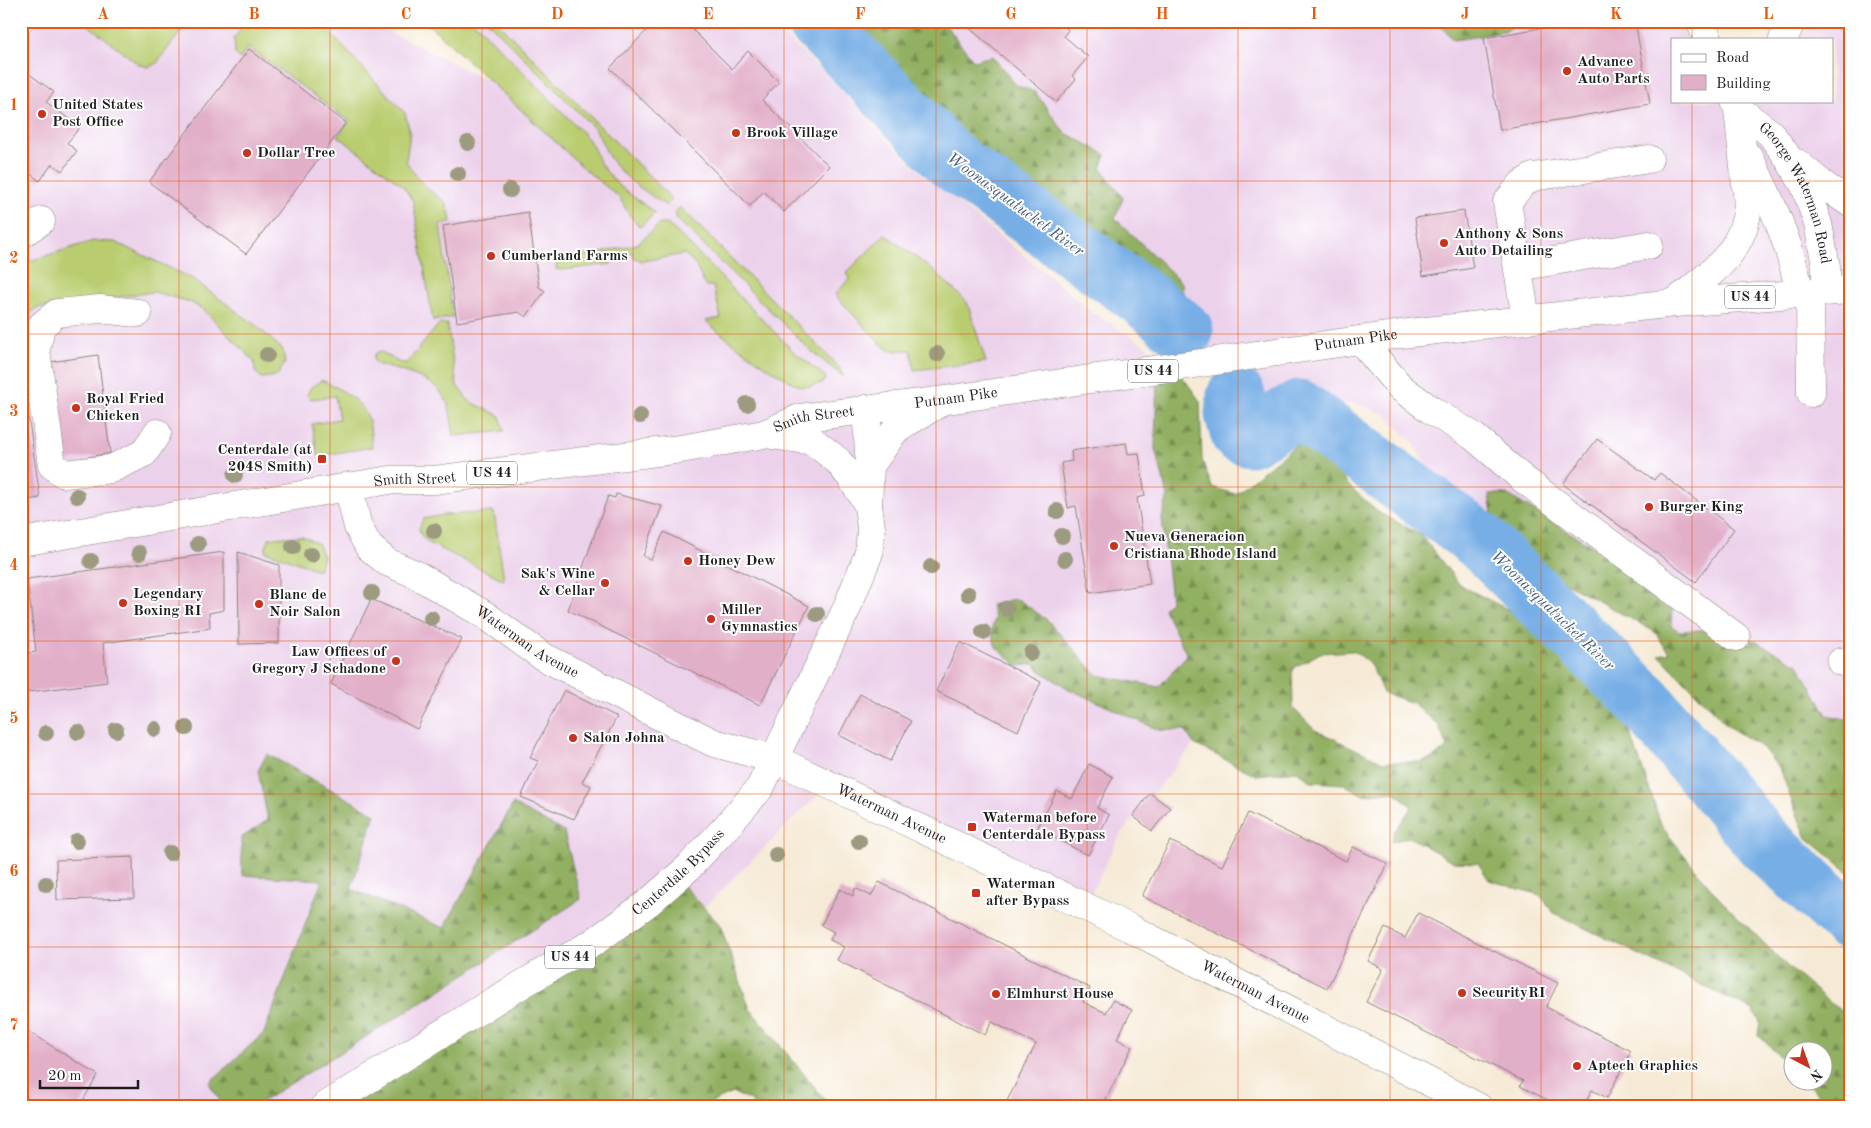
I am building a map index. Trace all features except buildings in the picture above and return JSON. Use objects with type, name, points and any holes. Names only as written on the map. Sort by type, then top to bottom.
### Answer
[{"type":"main road","points":[[1700,21],[1708,38]]},
{"type":"main road","points":[[1784,38],[1792,21]]},
{"type":"main road","name":"George Waterman Road","points":[[1737,105],[1740,140],[1773,205],[1794,267],[1821,292]]},
{"type":"main road","name":"George Waterman Road","points":[[1737,105],[1770,133],[1805,186],[1818,224],[1826,266],[1821,292]]},
{"type":"main road","points":[[1674,303],[1718,266],[1734,247],[1743,232],[1747,220],[1748,204],[1740,140]]},
{"type":"main road","points":[[1785,153],[1822,184],[1850,203]]},
{"type":"main road","points":[[1526,320],[1507,202],[1522,184],[1533,177],[1649,159]]},
{"type":"main road","points":[[1518,267],[1649,245]]},
{"type":"main road","points":[[1812,393],[1821,292]]},
{"type":"main road","name":"Putnam Pike","points":[[866,409],[946,400],[1360,340],[1674,303],[1821,292]]},
{"type":"main road","points":[[138,313],[100,309],[57,313],[41,326],[36,350],[52,465],[64,474],[111,469],[144,453],[157,433]]},
{"type":"main road","points":[[1360,340],[1401,388],[1431,410],[1473,436],[1523,479],[1736,637]]},
{"type":"main road","name":"US 44","points":[[870,466],[896,429],[946,400]]},
{"type":"main road","name":"Smith Street","points":[[21,542],[390,480],[434,480],[681,449],[764,434],[800,418],[866,409]]},
{"type":"main road","name":"Centerdale Bypass","points":[[324,1107],[494,1001],[594,942],[648,903],[689,867],[760,788],[846,610],[869,553],[871,528],[868,505],[870,466],[866,409]]},
{"type":"main road","name":"Centerdale Bypass","points":[[764,434],[813,441],[838,461],[868,505]]},
{"type":"main road","name":"Waterman Avenue","points":[[348,486],[358,527],[369,547],[387,562],[415,574],[485,615],[542,656],[714,743],[775,759],[1130,928],[1478,1107]]},
{"type":"shaded area","points":[[21,21],[368,21],[544,109],[466,21],[769,21],[827,76],[887,140],[925,177],[1094,314],[1164,359],[1155,449],[1168,496],[1162,518],[1172,600],[1164,609],[1187,655],[1159,687],[1097,675],[1047,620],[991,605],[995,618],[991,631],[1040,671],[1159,730],[1185,730],[1194,744],[1120,835],[1084,907],[833,780],[673,938],[407,1107],[21,1107]]},
{"type":"shaded area","points":[[942,21],[1437,21],[1453,40],[1504,32],[1519,21],[1695,21],[1704,38],[1671,38],[1671,102],[1834,102],[1834,38],[1778,38],[1786,21],[1850,21],[1850,720],[1827,715],[1798,664],[1732,629],[1679,631],[1671,626],[1674,596],[1506,494],[1489,494],[1493,520],[1505,536],[1503,536],[1453,501],[1429,476],[1414,443],[1385,414],[1353,403],[1306,411],[1251,441],[1242,431],[1233,386],[1211,358],[1200,351],[1185,335],[1186,326],[1182,283],[1115,217],[1123,198],[1101,168],[1106,155],[1064,132],[1035,92],[1016,85],[992,56],[974,61]]},
{"type":"green space","points":[[83,21],[189,21],[156,64],[147,67],[137,63]]},
{"type":"green space","points":[[238,21],[319,21],[405,113],[410,133],[406,161],[422,183],[446,203],[450,214],[451,222],[440,224],[453,317],[433,321],[413,201],[403,186],[338,136],[349,121],[248,47],[240,59],[235,54],[234,38],[243,26]]},
{"type":"green space","points":[[425,21],[473,21],[582,132],[592,145],[601,165],[618,185],[655,213],[640,227],[630,216],[619,197],[588,172]]},
{"type":"green space","points":[[487,21],[496,21],[672,199],[666,206],[635,184],[618,169],[609,157],[596,130]]},
{"type":"green space","points":[[821,21],[942,21],[974,61],[992,56],[1016,85],[1035,92],[1064,132],[1106,155],[1101,168],[1123,198],[1115,218],[1182,283],[1186,326],[1185,335],[1126,282],[1095,260],[1025,200],[912,112]]},
{"type":"green space","points":[[1437,21],[1519,21],[1504,32],[1453,40]]},
{"type":"green space","points":[[680,207],[839,367],[844,377],[811,351],[677,219],[675,212]]},
{"type":"green space","points":[[660,224],[667,224],[679,234],[793,351],[826,377],[823,383],[804,387],[784,378],[754,358],[706,321],[721,318],[713,286],[705,286],[696,266],[685,254],[642,261],[635,258],[631,252],[611,259],[611,264],[563,270],[556,269],[557,259],[597,254],[637,244]]},
{"type":"green space","points":[[885,234],[934,271],[967,302],[986,362],[914,370],[911,350],[891,351],[883,346],[835,295],[849,279],[847,272]]},
{"type":"green space","points":[[93,241],[115,242],[191,278],[258,327],[283,350],[285,363],[277,376],[262,378],[255,372],[254,361],[204,310],[190,302],[154,292],[37,308],[21,321],[21,262]]},
{"type":"green space","points":[[439,324],[447,324],[457,386],[469,401],[500,416],[504,431],[454,436],[447,402],[442,393],[416,376],[377,364],[373,360],[374,354],[380,351],[400,363],[407,363]]},
{"type":"green space","points":[[1179,372],[1200,401],[1202,460],[1212,487],[1235,494],[1296,445],[1318,441],[1347,484],[1378,512],[1421,535],[1460,585],[1532,622],[1564,643],[1600,677],[1628,726],[1662,827],[1717,896],[1789,968],[1834,1006],[1850,1016],[1850,1089],[1827,1104],[1814,1090],[1834,1090],[1834,1040],[1784,1040],[1784,1060],[1758,1035],[1760,1022],[1753,1010],[1554,913],[1540,895],[1489,880],[1478,863],[1454,862],[1409,837],[1391,842],[1394,832],[1412,807],[1394,791],[1363,795],[1344,784],[1312,782],[1297,771],[1256,775],[1194,744],[1185,730],[1159,730],[1071,690],[1040,671],[1034,664],[1018,666],[996,647],[991,631],[995,618],[991,605],[1014,599],[1019,600],[1047,620],[1097,675],[1159,687],[1187,655],[1164,609],[1171,600],[1162,518],[1168,496],[1155,449],[1157,374]],"holes":[[[1353,651],[1365,660],[1372,669],[1383,693],[1413,703],[1438,725],[1448,747],[1431,759],[1420,762],[1383,762],[1315,730],[1293,708],[1292,669],[1320,653]]]},
{"type":"green space","points":[[322,380],[349,395],[361,406],[369,421],[372,447],[318,456],[312,424],[339,419],[335,396],[311,399],[307,395],[311,387]]},
{"type":"green space","points":[[1489,494],[1506,494],[1674,596],[1671,626],[1679,631],[1732,629],[1798,664],[1827,715],[1850,720],[1850,873],[1807,838],[1781,771],[1763,748],[1729,727],[1659,655],[1669,653],[1655,632],[1531,564],[1493,520]]},
{"type":"green space","points":[[494,512],[504,580],[431,544],[422,537],[419,529],[423,519],[443,515]]},
{"type":"green space","points":[[302,536],[317,543],[323,557],[318,570],[265,551],[269,538]]},
{"type":"green space","points":[[267,754],[375,814],[351,889],[444,928],[513,804],[564,832],[581,899],[428,998],[253,1107],[224,1107],[209,1083],[264,1033],[322,880],[242,875],[241,838],[268,820],[258,771]]},
{"type":"green space","points":[[673,874],[720,925],[750,1009],[831,1107],[756,1107],[750,1100],[733,1093],[701,1107],[666,1107],[649,1098],[633,1107],[312,1107],[621,912]]},
{"type":"waterway","name":"Woonasquatucket River","points":[[816,21],[952,161],[1142,297],[1184,331]]},
{"type":"waterway","name":"Woonasquatucket River","points":[[1236,396],[1234,414],[1240,434],[1250,437],[1299,409],[1480,541],[1639,696],[1764,843],[1850,922]]},
{"type":"place","name":"Advance Auto Parts","points":[[1567,71]]},
{"type":"place","name":"United States Post Office","points":[[42,114]]},
{"type":"place","name":"Brook Village","points":[[736,133]]},
{"type":"place","name":"Dollar Tree","points":[[247,153]]},
{"type":"place","name":"Anthony & Sons Auto Detailing","points":[[1444,243]]},
{"type":"place","name":"Cumberland Farms","points":[[491,256]]},
{"type":"place","name":"Royal Fried Chicken","points":[[76,408]]},
{"type":"place","name":"Centerdale (at 2048 Smith)","points":[[322,459]]},
{"type":"place","name":"Burger King","points":[[1649,507]]},
{"type":"place","name":"Nueva Generacion Cristiana Rhode Island","points":[[1114,546]]},
{"type":"place","name":"Honey Dew","points":[[688,561]]},
{"type":"place","name":"Sak's Wine & Cellar","points":[[605,583]]},
{"type":"place","name":"Legendary Boxing RI","points":[[123,603]]},
{"type":"place","name":"Blanc de Noir Salon","points":[[259,604]]},
{"type":"place","name":"Miller Gymnastics","points":[[711,619]]},
{"type":"place","name":"Law Offices of Gregory J Schadone","points":[[396,661]]},
{"type":"place","name":"Salon Johna","points":[[573,738]]},
{"type":"place","name":"Waterman before Centerdale Bypass","points":[[972,827]]},
{"type":"place","name":"Waterman after Bypass","points":[[976,893]]},
{"type":"place","name":"SecurityRI","points":[[1462,993]]},
{"type":"place","name":"Elmhurst House","points":[[996,994]]},
{"type":"place","name":"Aptech Graphics","points":[[1577,1066]]}]
